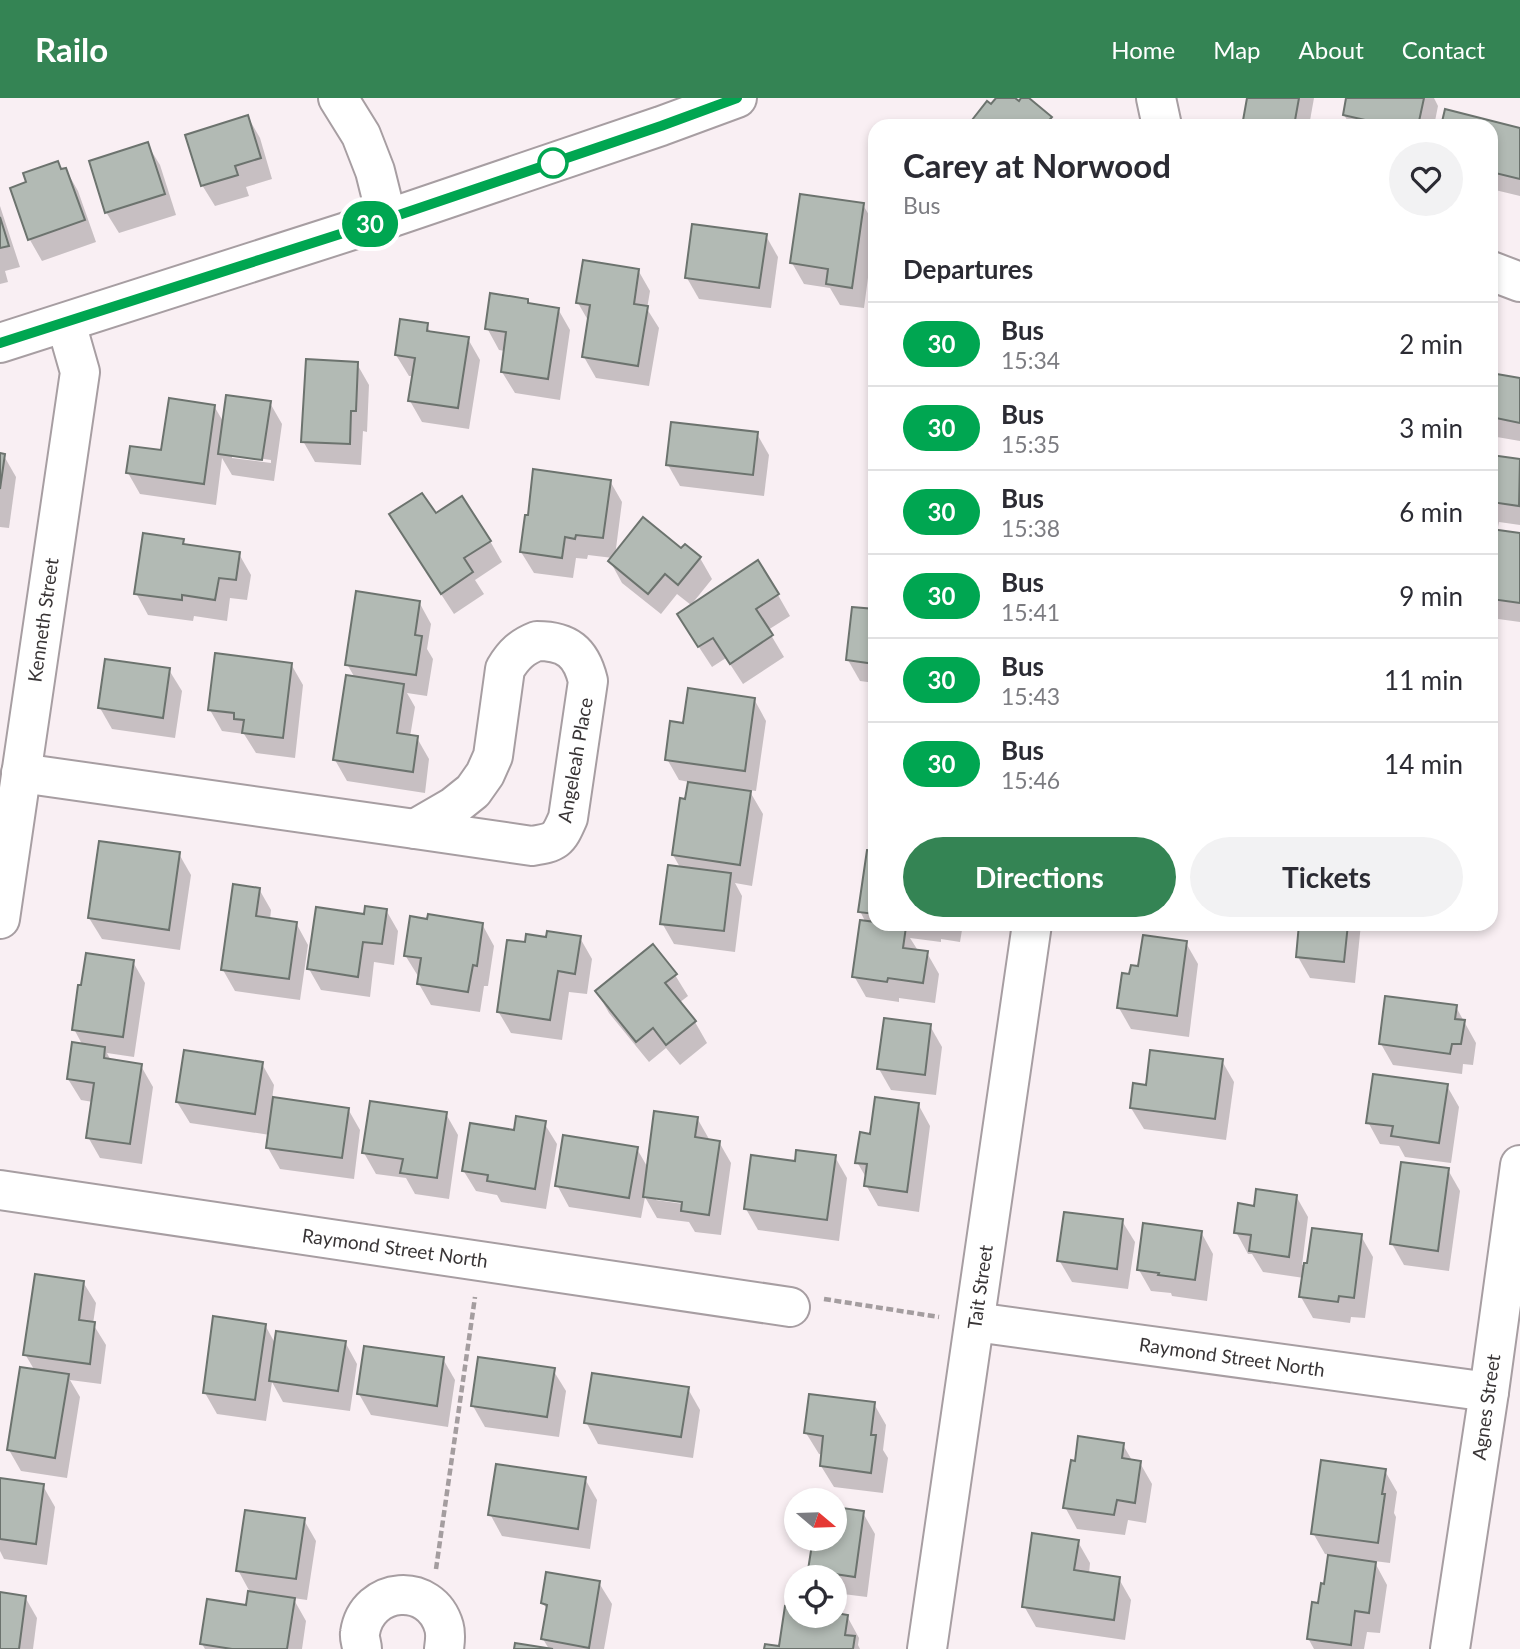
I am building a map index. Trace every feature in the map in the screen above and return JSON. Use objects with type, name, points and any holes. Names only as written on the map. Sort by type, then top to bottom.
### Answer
[{"type":"street","points":[[338,98],[362,135],[375,171],[387,219]]},
{"type":"street","points":[[0,343],[387,219],[737,98]]},
{"type":"street","points":[[1156,98],[1160,119]]},
{"type":"street","points":[[1498,274],[1520,282]]},
{"type":"street","name":"Kenneth Street","points":[[0,919],[80,372],[66,323]]},
{"type":"street","name":"Angeleah Place","points":[[21,773],[415,830],[532,846],[549,843],[560,836],[568,818],[588,681],[585,667],[577,654],[559,643],[537,641],[523,647],[513,656],[505,668],[493,756],[485,774],[473,790],[453,807],[415,830]]},
{"type":"street","name":"Tait Street","points":[[927,1649],[1031,931]]},
{"type":"street","name":"Agnes Street","points":[[1450,1649],[1520,1165]]},
{"type":"street","name":"Raymond Street North","points":[[0,1190],[790,1307]]},
{"type":"street","name":"Raymond Street North","points":[[975,1322],[1489,1392]]},
{"type":"street","points":[[362,1649],[360,1634],[367,1614],[382,1600],[402,1594],[422,1598],[438,1611],[445,1630],[444,1649]]},
{"type":"path","points":[[422,1598],[436,1570],[480,1261]]},
{"type":"path","points":[[790,1307],[825,1298],[975,1322]]},
{"type":"building","points":[[996,98],[1015,98],[1019,101],[1021,98],[1029,98],[1052,117],[973,119],[987,101],[991,104]]},
{"type":"building","points":[[1247,98],[1299,98],[1295,119],[1243,119]]},
{"type":"building","points":[[1346,98],[1424,98],[1420,119],[1361,119],[1343,115]]},
{"type":"building","points":[[1445,109],[1484,119],[1443,119]]},
{"type":"building","points":[[248,115],[261,158],[235,166],[238,175],[201,186],[185,135]]},
{"type":"building","points":[[1498,122],[1520,128],[1520,179],[1498,174]]},
{"type":"building","points":[[148,142],[165,194],[105,213],[89,161]]},
{"type":"building","points":[[58,161],[61,169],[66,168],[85,220],[28,240],[10,188],[26,182],[23,173]]},
{"type":"building","points":[[800,194],[864,203],[852,288],[826,284],[828,269],[790,263]]},
{"type":"building","points":[[0,217],[9,246],[0,248]]},
{"type":"building","points":[[692,224],[767,234],[759,288],[685,278]]},
{"type":"building","points":[[583,260],[639,269],[634,304],[648,306],[638,366],[582,357],[590,305],[576,303]]},
{"type":"building","points":[[490,293],[528,299],[528,303],[559,308],[548,379],[501,372],[506,332],[485,329]]},
{"type":"building","points":[[400,319],[428,323],[427,331],[469,337],[458,408],[408,401],[415,358],[395,355]]},
{"type":"building","points":[[306,359],[358,362],[356,411],[351,411],[350,444],[301,442]]},
{"type":"building","points":[[1498,374],[1520,378],[1520,423],[1498,418]]},
{"type":"building","points":[[226,395],[271,401],[262,460],[218,454]]},
{"type":"building","points":[[169,398],[215,405],[204,484],[126,473],[130,446],[161,450]]},
{"type":"building","points":[[671,422],[758,432],[753,475],[666,465]]},
{"type":"building","points":[[0,453],[5,454],[0,489]]},
{"type":"building","points":[[1498,456],[1520,459],[1519,506],[1498,503]]},
{"type":"building","points":[[533,469],[611,480],[603,538],[576,535],[575,539],[565,537],[562,558],[520,552],[525,515],[528,515]]},
{"type":"building","points":[[422,493],[436,513],[462,496],[491,541],[464,558],[473,572],[441,594],[389,514]]},
{"type":"building","points":[[643,517],[681,548],[685,544],[701,557],[678,585],[665,574],[648,594],[608,561]]},
{"type":"building","points":[[1498,530],[1520,533],[1520,603],[1498,600]]},
{"type":"building","points":[[143,533],[184,539],[183,544],[240,552],[236,580],[219,578],[215,600],[182,595],[182,600],[134,594]]},
{"type":"building","points":[[758,560],[779,594],[756,609],[773,635],[730,664],[713,638],[698,647],[677,614]]},
{"type":"building","points":[[356,591],[420,601],[415,635],[422,636],[416,675],[345,665]]},
{"type":"building","points":[[852,607],[868,608],[868,663],[846,660]]},
{"type":"building","points":[[215,653],[292,663],[283,738],[242,733],[244,720],[234,719],[234,713],[208,710]]},
{"type":"building","points":[[105,659],[170,668],[163,718],[98,708]]},
{"type":"building","points":[[346,675],[404,684],[397,733],[418,736],[413,772],[333,760]]},
{"type":"building","points":[[688,688],[755,698],[745,771],[665,760],[670,721],[683,723]]},
{"type":"building","points":[[688,782],[751,791],[740,865],[672,855],[680,798],[685,799]]},
{"type":"building","points":[[99,841],[180,852],[169,930],[88,918]]},
{"type":"building","points":[[867,850],[868,850],[868,913],[858,912]]},
{"type":"building","points":[[668,865],[731,873],[724,931],[660,924]]},
{"type":"building","points":[[233,884],[260,888],[256,916],[297,922],[289,979],[221,970]]},
{"type":"building","points":[[365,906],[387,909],[382,944],[363,942],[358,977],[307,969],[316,907],[364,914]]},
{"type":"building","points":[[428,914],[483,923],[477,966],[473,965],[468,992],[417,984],[421,958],[404,956],[410,916],[427,919]]},
{"type":"building","points":[[860,920],[868,921],[868,931],[905,931],[903,948],[928,951],[923,983],[852,977]]},
{"type":"building","points":[[547,931],[581,936],[575,974],[558,971],[550,1020],[497,1012],[507,940],[525,942],[526,934],[546,937]]},
{"type":"building","points":[[1298,931],[1347,931],[1344,962],[1296,957]]},
{"type":"building","points":[[1143,935],[1187,941],[1177,1016],[1117,1008],[1122,973],[1129,974],[1131,965],[1138,966]]},
{"type":"building","points":[[653,944],[677,974],[665,983],[696,1021],[666,1045],[653,1028],[636,1042],[595,991]]},
{"type":"building","points":[[86,953],[134,960],[123,1037],[72,1030],[78,985],[81,985]]},
{"type":"building","points":[[1385,996],[1457,1005],[1455,1019],[1465,1020],[1461,1044],[1452,1044],[1450,1054],[1379,1044]]},
{"type":"building","points":[[884,1018],[931,1024],[925,1075],[877,1069]]},
{"type":"building","points":[[72,1042],[105,1047],[104,1058],[142,1064],[130,1144],[86,1138],[94,1083],[67,1079]]},
{"type":"building","points":[[184,1050],[263,1062],[255,1114],[176,1102]]},
{"type":"building","points":[[1150,1050],[1223,1059],[1215,1119],[1130,1108],[1133,1083],[1146,1085]]},
{"type":"building","points":[[1373,1074],[1448,1084],[1439,1143],[1391,1136],[1393,1126],[1366,1123]]},
{"type":"building","points":[[273,1097],[349,1108],[342,1158],[266,1148]]},
{"type":"building","points":[[875,1097],[919,1103],[907,1192],[864,1186],[867,1164],[855,1163],[860,1132],[870,1134]]},
{"type":"building","points":[[370,1101],[447,1112],[437,1178],[400,1173],[403,1159],[362,1153]]},
{"type":"building","points":[[654,1111],[698,1117],[695,1137],[720,1141],[709,1215],[681,1211],[682,1202],[643,1197]]},
{"type":"building","points":[[516,1116],[546,1121],[535,1189],[487,1181],[488,1175],[462,1171],[470,1123],[514,1130]]},
{"type":"building","points":[[563,1135],[638,1147],[629,1198],[555,1186]]},
{"type":"building","points":[[796,1150],[836,1155],[827,1220],[744,1209],[751,1155],[795,1161]]},
{"type":"building","points":[[1401,1162],[1449,1168],[1438,1251],[1390,1244]]},
{"type":"building","points":[[1256,1189],[1297,1195],[1289,1257],[1249,1251],[1251,1235],[1234,1233],[1238,1203],[1254,1206]]},
{"type":"building","points":[[1064,1212],[1123,1219],[1117,1269],[1057,1261]]},
{"type":"building","points":[[1143,1223],[1202,1231],[1195,1280],[1137,1270]]},
{"type":"building","points":[[1312,1228],[1362,1234],[1354,1298],[1339,1296],[1338,1302],[1299,1297]]},
{"type":"building","points":[[35,1274],[84,1281],[79,1320],[95,1322],[90,1364],[23,1355]]},
{"type":"building","points":[[213,1316],[266,1324],[255,1400],[203,1393]]},
{"type":"building","points":[[276,1331],[346,1341],[338,1391],[269,1381]]},
{"type":"building","points":[[364,1346],[444,1357],[437,1406],[357,1394]]},
{"type":"building","points":[[478,1357],[555,1368],[547,1417],[471,1406]]},
{"type":"building","points":[[20,1367],[69,1374],[55,1458],[7,1450]]},
{"type":"building","points":[[592,1373],[689,1387],[681,1437],[584,1423]]},
{"type":"building","points":[[809,1394],[875,1402],[871,1435],[876,1435],[871,1473],[820,1466],[823,1436],[804,1433]]},
{"type":"building","points":[[1078,1436],[1124,1443],[1122,1458],[1141,1461],[1135,1503],[1117,1500],[1114,1515],[1063,1508],[1071,1460],[1075,1461]]},
{"type":"building","points":[[1321,1460],[1386,1469],[1378,1543],[1311,1534]]},
{"type":"building","points":[[496,1464],[586,1477],[578,1529],[488,1515]]},
{"type":"building","points":[[0,1478],[44,1484],[36,1544],[0,1539]]},
{"type":"building","points":[[847,1509],[864,1511],[855,1577],[847,1576],[847,1565],[809,1565],[811,1551],[847,1551]]},
{"type":"building","points":[[245,1510],[305,1518],[296,1579],[236,1571]]},
{"type":"building","points":[[1032,1533],[1079,1540],[1074,1570],[1120,1577],[1114,1620],[1022,1607]]},
{"type":"building","points":[[1328,1555],[1376,1562],[1369,1613],[1355,1611],[1351,1645],[1307,1639],[1312,1602],[1318,1603]]},
{"type":"building","points":[[546,1572],[600,1581],[589,1648],[541,1639],[547,1605],[541,1603]]},
{"type":"building","points":[[248,1591],[295,1598],[287,1649],[232,1649],[200,1644],[207,1599],[246,1605]]},
{"type":"building","points":[[0,1592],[26,1596],[19,1649],[0,1649]]},
{"type":"building","points":[[784,1613],[784,1628],[846,1628],[845,1635],[855,1636],[853,1649],[764,1649],[765,1644],[779,1646]]},
{"type":"building","points":[[515,1643],[553,1649],[514,1649]]},
{"type":"bus line","name":"30","points":[[0,343],[387,219],[737,98]]}]
